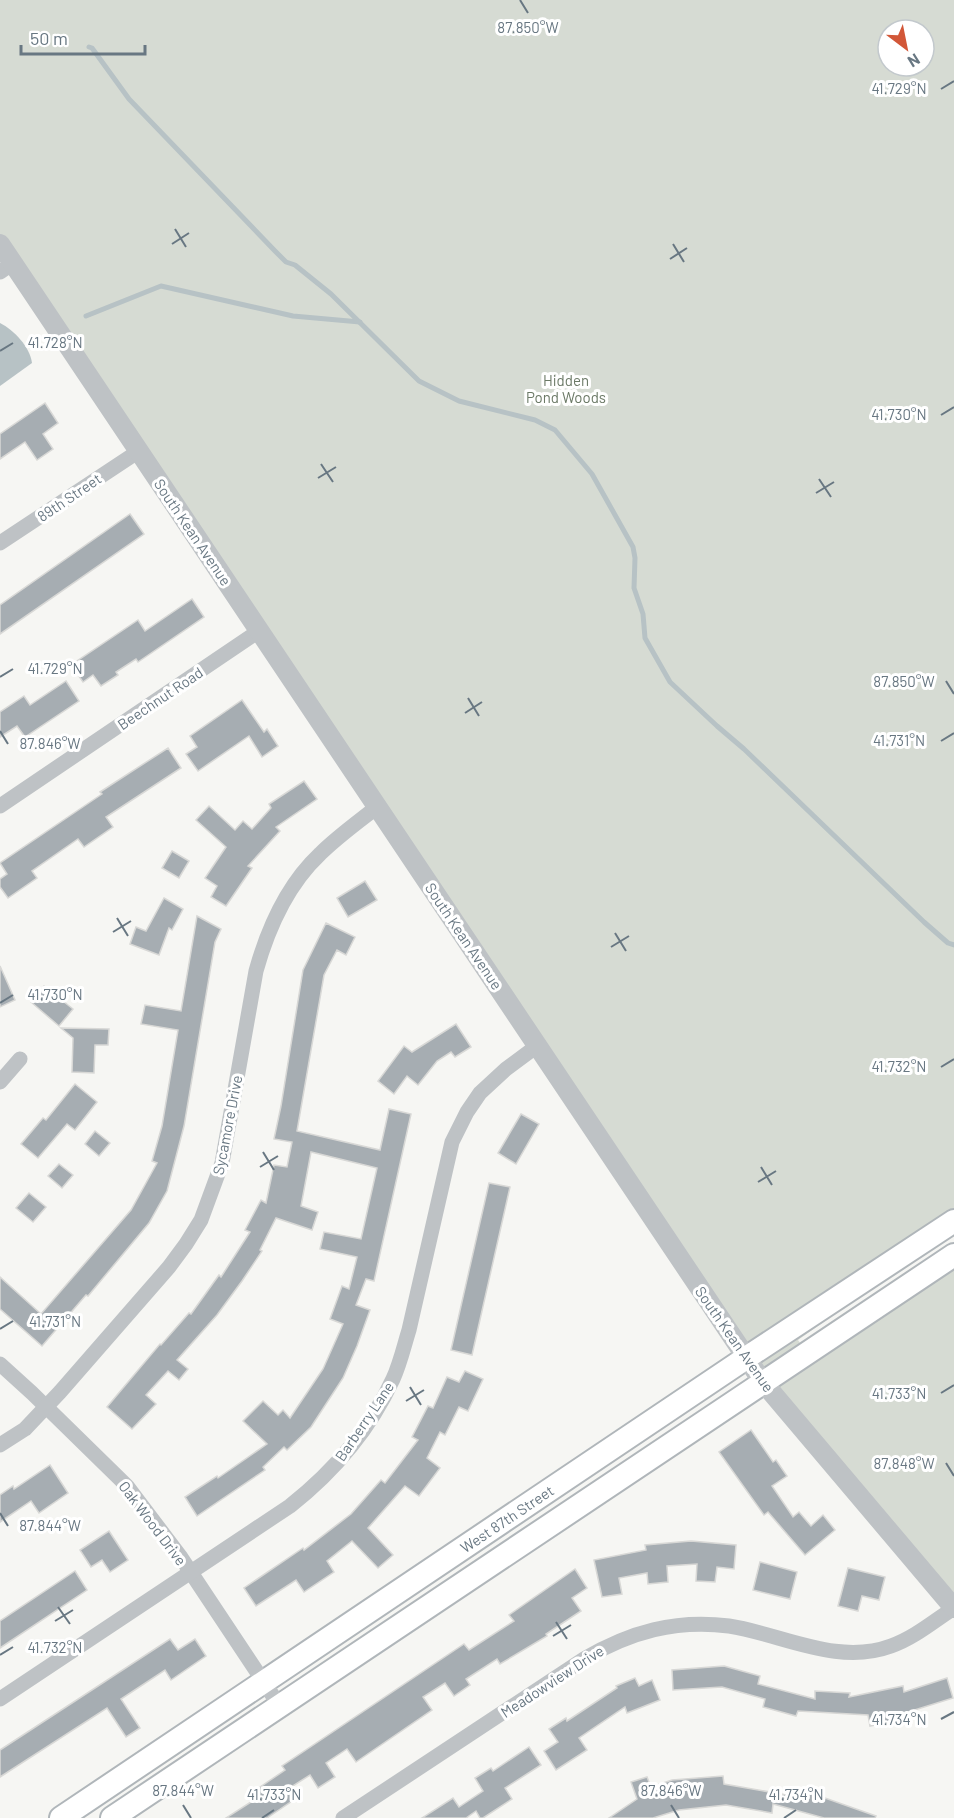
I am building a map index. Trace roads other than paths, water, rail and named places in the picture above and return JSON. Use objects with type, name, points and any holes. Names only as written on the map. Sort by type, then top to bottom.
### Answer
[{"type":"main road","name":"West 87th Street","points":[[61,1818],[954,1221]]},
{"type":"main road","name":"West 87th Street","points":[[112,1818],[954,1255]]},
{"type":"street","name":"South Kean Avenue","points":[[0,244],[6,268],[139,451],[762,1382],[954,1608]]},
{"type":"street","name":"89th Street","points":[[0,543],[139,451]]},
{"type":"street","name":"Beechnut Road","points":[[0,806],[259,631]]},
{"type":"street","name":"Sycamore Drive","points":[[0,1446],[25,1429],[46,1407],[169,1267],[201,1220],[222,1163],[256,971],[263,944],[277,912],[319,854],[377,807]]},
{"type":"street","name":"Barberry Lane","points":[[0,1699],[290,1506],[311,1489],[351,1446],[393,1379],[409,1330],[452,1142],[467,1112],[480,1093],[506,1069],[537,1046]]},
{"type":"street","points":[[0,1082],[20,1059]]},
{"type":"street","name":"Oak Wood Drive","points":[[0,1364],[127,1486],[190,1572],[279,1705]]},
{"type":"street","name":"Meadowview Drive","points":[[343,1818],[584,1659],[608,1645],[643,1632],[670,1625],[730,1626],[827,1650],[844,1653],[866,1652],[890,1647],[911,1637],[954,1608]]},
{"type":"waterway","points":[[89,47],[129,99],[275,251],[286,262],[295,265],[331,294],[419,381],[459,401],[535,420],[555,430],[592,474],[633,547],[634,588],[643,614],[645,638],[670,682],[744,749],[924,922],[948,943],[954,945]]},
{"type":"waterway","points":[[86,316],[161,286],[293,316],[360,322]]},
{"type":"park label","name":"Hidden Pond Woods","points":[[566,388]]}]
